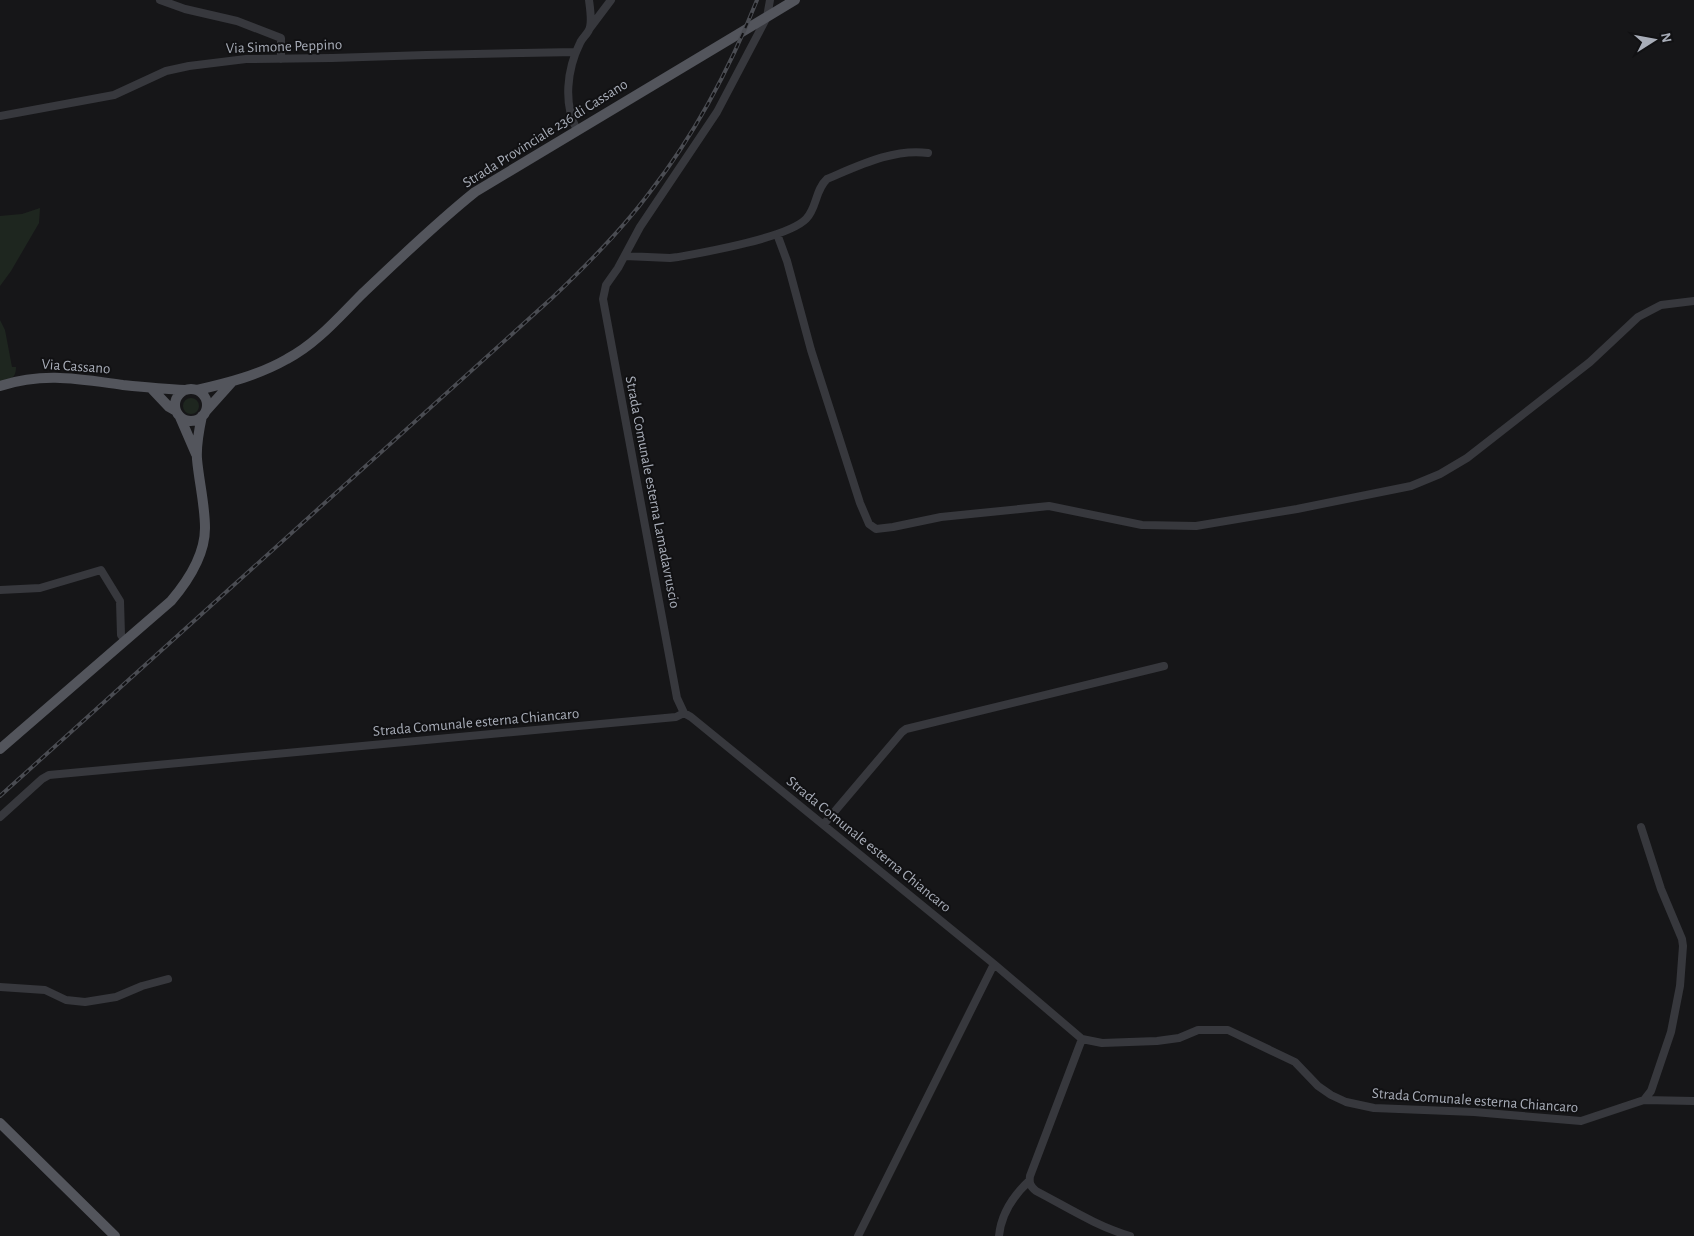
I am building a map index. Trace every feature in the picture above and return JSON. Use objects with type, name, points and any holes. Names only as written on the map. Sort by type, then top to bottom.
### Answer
[{"type":"main road","name":"Strada Provinciale 236 di Cassano","points":[[197,390],[232,382],[271,368],[299,352],[444,217],[487,184],[795,0]]},
{"type":"main road","name":"Via Cassano","points":[[0,386],[31,379],[53,377],[185,390]]},
{"type":"main road","points":[[151,388],[169,407],[188,421],[198,420],[232,382]]},
{"type":"main road","points":[[0,750],[171,601],[186,581],[200,554],[205,529],[197,457],[198,439],[207,401],[205,396],[197,390],[185,390],[175,401],[178,414],[197,457]]},
{"type":"main road","points":[[0,1123],[115,1236]]},
{"type":"street","points":[[160,0],[185,9],[237,21],[281,38],[280,59]]},
{"type":"street","points":[[589,0],[590,28]]},
{"type":"street","points":[[577,130],[572,122],[569,72],[580,42],[611,0]]},
{"type":"street","name":"Strada Comunale esterna Lamadavruscio","points":[[684,713],[677,698],[675,688],[603,299],[606,285],[625,256],[640,227],[717,112],[764,19],[770,0]]},
{"type":"street","name":"Via Simone Peppino","points":[[0,116],[114,95],[166,72],[189,66],[246,59],[576,52]]},
{"type":"street","points":[[625,256],[678,257],[777,234],[798,225],[806,219],[822,184],[827,179],[903,152],[928,153]]},
{"type":"street","points":[[777,234],[787,261],[811,350],[860,503],[869,524],[876,529],[931,518],[1049,506],[1142,525],[1196,526],[1289,511],[1411,486],[1440,474],[1467,458],[1590,362],[1638,317],[1661,305],[1694,301]]},
{"type":"street","points":[[0,590],[40,588],[101,570],[120,601],[121,635],[125,640]]},
{"type":"street","points":[[824,824],[906,729],[1164,666]]},
{"type":"street","name":"Strada Comunale esterna Chiancaro","points":[[0,817],[49,776],[648,720],[676,717],[684,713],[824,824],[1082,1039],[1102,1043],[1157,1041],[1180,1038],[1198,1030],[1228,1030],[1295,1062],[1318,1086],[1331,1095],[1346,1102],[1374,1108],[1466,1112],[1581,1122],[1644,1100],[1694,1101]]},
{"type":"street","points":[[1641,826],[1661,889],[1683,946],[1680,986],[1672,1032],[1651,1090],[1644,1100]]},
{"type":"street","points":[[858,1236],[994,964]]},
{"type":"street","points":[[0,987],[45,990],[66,1000],[85,1002],[116,997],[142,986],[168,979]]},
{"type":"street","points":[[998,1236],[1004,1214],[1012,1200],[1029,1181],[1082,1039]]},
{"type":"street","points":[[1029,1181],[1036,1190],[1089,1220],[1105,1228],[1130,1236]]},
{"type":"shaded area","points":[[40,208],[39,223],[0,286],[0,216],[22,214]]},
{"type":"shaded area","points":[[0,320],[5,330],[12,367],[16,367],[16,371],[14,376],[0,382]]},
{"type":"shaded area","points":[[188,398],[194,398],[199,403],[197,412],[188,414],[183,409],[183,403]]},
{"type":"railway","points":[[0,796],[552,298],[603,247],[650,192],[697,124],[735,51],[757,0]]}]
